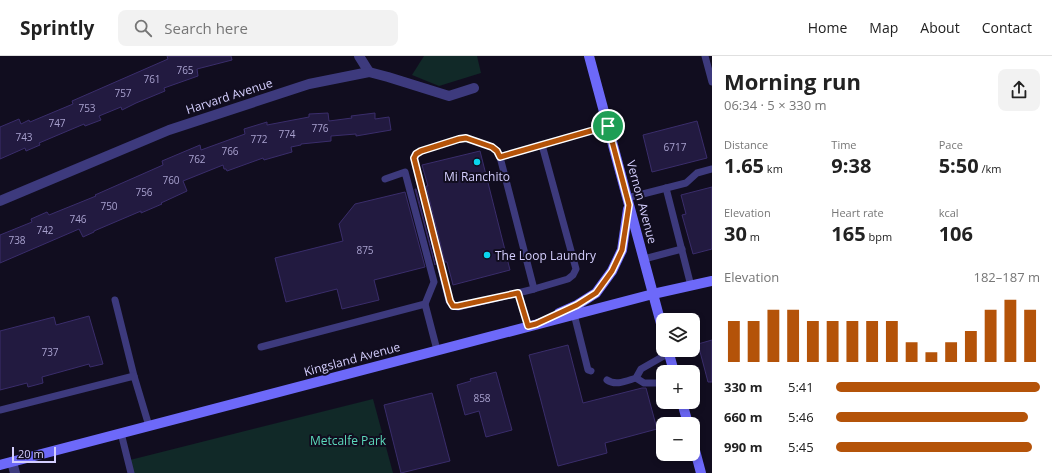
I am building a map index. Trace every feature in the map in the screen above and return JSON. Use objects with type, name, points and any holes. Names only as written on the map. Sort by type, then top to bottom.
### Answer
[{"type":"street","points":[[359,56],[369,72]]},
{"type":"street","name":"Vernon Avenue","points":[[589,56],[658,313]]},
{"type":"street","name":"Harvard Avenue","points":[[0,201],[169,130],[309,84],[369,72],[449,96],[474,88]]},
{"type":"street","points":[[532,326],[577,305],[596,293],[612,271],[622,250],[628,201]]},
{"type":"street","name":"Kingsland Avenue","points":[[0,464],[574,314],[712,281]]},
{"type":"street","points":[[698,461],[701,473]]},
{"type":"street","points":[[12,462],[15,473]]},
{"type":"lane","points":[[705,56],[712,82]]},
{"type":"lane","points":[[500,157],[608,126]]},
{"type":"lane","points":[[534,289],[500,157],[497,151],[492,147],[466,138],[421,151],[416,154],[414,158],[450,301],[453,306],[458,306],[534,289],[568,279],[573,275],[576,269],[542,145]]},
{"type":"lane","points":[[628,201],[686,183],[697,173],[712,169]]},
{"type":"lane","points":[[385,178],[405,172],[434,282],[425,304],[437,350]]},
{"type":"lane","points":[[666,188],[691,286]]},
{"type":"lane","points":[[644,259],[682,249]]},
{"type":"lane","points":[[518,293],[532,326]]},
{"type":"lane","points":[[115,300],[134,376],[149,426]]},
{"type":"lane","points":[[261,347],[425,304]]},
{"type":"lane","points":[[574,314],[588,370],[591,372]]},
{"type":"lane","points":[[607,380],[612,383],[636,378],[641,369],[660,357]]},
{"type":"lane","points":[[0,410],[134,376]]},
{"type":"lane","points":[[636,378],[644,383],[656,383]]},
{"type":"lane","points":[[121,433],[131,473]]},
{"type":"green space","points":[[424,56],[477,56],[481,73],[439,86],[412,75]]},
{"type":"green space","name":"Metcalfe Park","points":[[373,399],[393,473],[133,473],[130,460]]},
{"type":"building","points":[[167,56],[231,56],[232,60],[197,69],[198,76],[164,88],[165,91],[122,110],[121,107],[99,116],[101,120],[85,126],[84,124],[39,143],[40,145],[26,151],[25,148],[0,159],[0,127],[19,119],[21,124],[29,120],[30,122],[73,104],[72,101],[168,59]]},
{"type":"building","points":[[328,113],[329,121],[375,113],[375,119],[389,117],[391,130],[356,136],[356,134],[331,136],[331,141],[301,144],[291,147],[292,152],[264,160],[263,158],[227,171],[224,169],[223,165],[183,181],[187,191],[161,203],[162,204],[141,213],[141,211],[83,237],[79,229],[0,263],[0,235],[32,222],[31,219],[47,212],[49,215],[96,196],[95,195],[163,165],[162,161],[200,145],[201,150],[245,134],[244,129],[267,122],[267,125],[309,117],[309,114]]},
{"type":"building","points":[[697,121],[707,158],[652,172],[643,135]]},
{"type":"building","points":[[480,151],[510,270],[453,285],[447,262],[445,262],[422,165]]},
{"type":"building","points":[[712,187],[712,249],[693,254],[682,215],[686,214],[681,195]]},
{"type":"building","points":[[415,189],[416,189],[435,265]]},
{"type":"building","points":[[405,192],[425,267],[374,280],[379,300],[342,309],[337,289],[286,302],[275,258],[343,241],[339,224],[355,204]]},
{"type":"building","points":[[89,316],[103,364],[90,367],[89,364],[42,377],[43,383],[28,387],[27,383],[0,390],[0,331],[54,317],[56,325]]},
{"type":"building","points":[[712,340],[712,382],[708,382],[700,352],[700,343]]},
{"type":"building","points":[[568,345],[583,403],[646,388],[656,429],[605,443],[607,453],[558,466],[529,355]]},
{"type":"building","points":[[496,372],[512,430],[486,437],[479,411],[465,415],[457,385],[471,381],[470,379]]},
{"type":"building","points":[[432,393],[450,461],[401,473],[384,405]]},
{"type":"place","name":"Mi Ranchito","points":[[477,162]]},
{"type":"place","name":"The Loop Laundry","points":[[487,255]]},
{"type":"route","points":[[608,126],[629,205],[622,250],[612,271],[596,293],[577,305],[536,324],[528,326],[518,293],[453,306],[450,301],[414,158],[416,154],[421,151],[466,138],[492,147],[497,151],[500,157],[608,126]]}]
